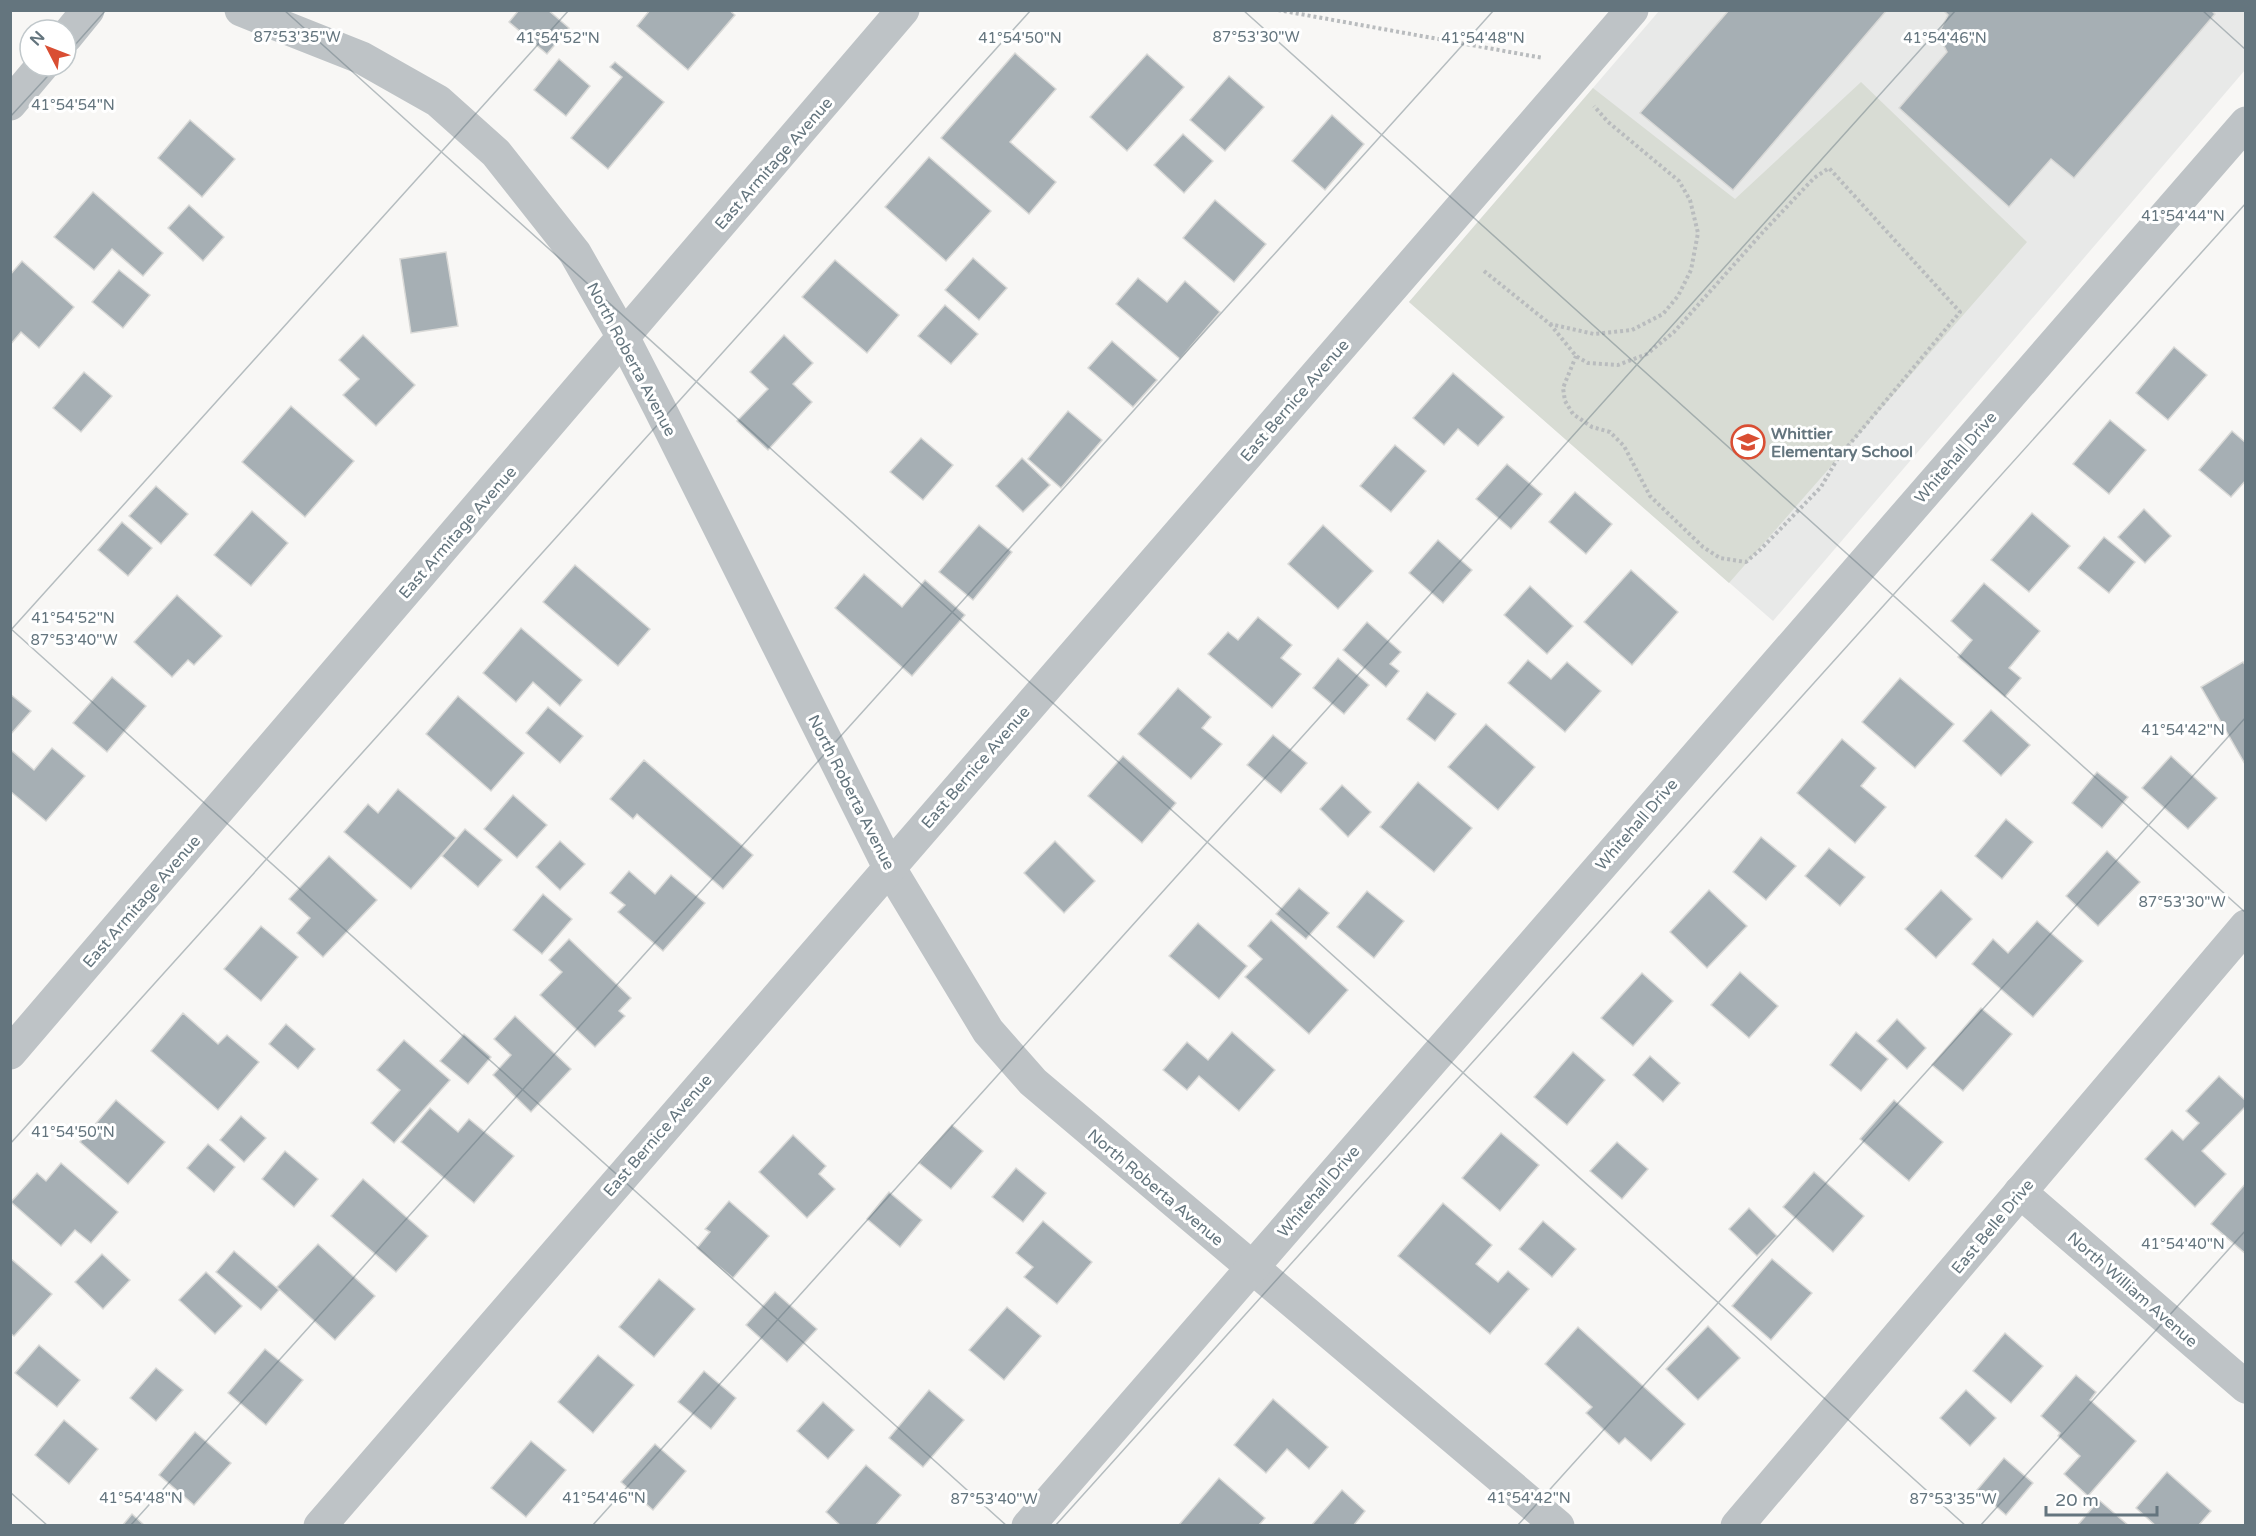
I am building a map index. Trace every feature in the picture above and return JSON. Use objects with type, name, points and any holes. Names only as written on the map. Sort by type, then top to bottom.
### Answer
[{"type":"street","points":[[78,22],[88,10]]},
{"type":"street","name":"North Roberta Avenue","points":[[241,10],[362,58],[438,101],[496,153],[575,253],[623,337],[889,867],[988,1031],[1033,1083],[1558,1526]]},
{"type":"street","name":"East Armitage Avenue","points":[[10,1053],[903,10]]},
{"type":"street","name":"East Bernice Avenue","points":[[320,1526],[1632,10]]},
{"type":"street","points":[[10,104],[32,78]]},
{"type":"street","name":"Whitehall Drive","points":[[1028,1526],[2246,123]]},
{"type":"street","name":"East Belle Drive","points":[[1737,1526],[2246,926]]},
{"type":"street","name":"North William Avenue","points":[[2020,1192],[2246,1387]]},
{"type":"path","points":[[1550,324],[1576,356],[1588,363],[1617,365],[1647,354],[1674,332],[1792,201],[1814,178],[1829,168],[1960,312],[1838,458],[1821,487],[1746,562],[1720,558],[1703,547],[1650,496],[1624,446],[1610,432],[1593,428],[1573,414],[1565,401],[1563,388],[1576,356]]},
{"type":"shaded area","name":"Whittier Elementary School","points":[[1659,11],[2245,11],[2245,70],[1773,621],[1409,302]]},
{"type":"shaded area","points":[[1861,82],[2027,242],[1729,583],[1409,302],[1593,88],[1735,199]]},
{"type":"building","points":[[519,10],[548,10],[569,28],[547,54],[509,22]]},
{"type":"building","points":[[650,10],[729,10],[735,15],[688,70],[637,26]]},
{"type":"building","points":[[1729,10],[1887,10],[1733,190],[1640,113]]},
{"type":"building","points":[[1943,10],[2211,10],[2215,14],[2074,178],[2051,159],[2009,207],[1899,108],[1947,52],[1940,31],[1948,15]]},
{"type":"building","points":[[1015,53],[1056,89],[1010,142],[1056,182],[1029,214],[941,138]]},
{"type":"building","points":[[1147,54],[1184,87],[1127,151],[1090,117]]},
{"type":"building","points":[[559,59],[590,86],[566,116],[534,90]]},
{"type":"building","points":[[615,62],[664,102],[608,169],[571,138],[622,77],[610,67]]},
{"type":"building","points":[[1229,76],[1264,107],[1225,151],[1190,120]]},
{"type":"building","points":[[1332,115],[1364,144],[1325,190],[1292,161]]},
{"type":"building","points":[[190,120],[235,159],[202,197],[158,158]]},
{"type":"building","points":[[1183,134],[1213,161],[1184,193],[1154,165]]},
{"type":"building","points":[[929,157],[991,211],[946,261],[885,207]]},
{"type":"building","points":[[93,192],[163,253],[143,276],[112,249],[94,270],[54,237]]},
{"type":"building","points":[[1215,200],[1266,244],[1234,282],[1183,238]]},
{"type":"building","points":[[189,205],[224,237],[203,261],[168,228]]},
{"type":"building","points":[[446,252],[458,326],[411,333],[400,259]]},
{"type":"building","points":[[973,258],[1007,288],[979,320],[945,290]]},
{"type":"building","points":[[835,260],[899,315],[867,353],[802,297]]},
{"type":"building","points":[[22,261],[74,307],[39,348],[21,332],[10,345],[10,275]]},
{"type":"building","points":[[119,270],[150,295],[123,328],[92,302]]},
{"type":"building","points":[[1138,278],[1167,302],[1185,281],[1220,312],[1180,359],[1116,304]]},
{"type":"building","points":[[945,305],[978,334],[951,364],[918,336]]},
{"type":"building","points":[[363,335],[415,385],[376,426],[343,395],[359,379],[339,360]]},
{"type":"building","points":[[784,335],[813,363],[793,384],[812,402],[768,450],[737,421],[768,389],[750,372]]},
{"type":"building","points":[[1112,341],[1157,380],[1133,407],[1088,368]]},
{"type":"building","points":[[2174,347],[2207,375],[2168,420],[2136,393]]},
{"type":"building","points":[[84,372],[112,396],[81,432],[53,408]]},
{"type":"building","points":[[1453,373],[1504,417],[1478,446],[1458,429],[1444,445],[1413,418]]},
{"type":"building","points":[[291,406],[354,461],[305,517],[242,462]]},
{"type":"building","points":[[1068,411],[1102,440],[1061,488],[1028,459]]},
{"type":"building","points":[[2110,420],[2146,450],[2109,494],[2073,464]]},
{"type":"building","points":[[2232,431],[2246,443],[2246,480],[2231,497],[2199,470]]},
{"type":"building","points":[[921,438],[953,465],[923,500],[890,472]]},
{"type":"building","points":[[1395,445],[1426,471],[1391,512],[1360,486]]},
{"type":"building","points":[[1022,458],[1050,485],[1023,512],[996,486]]},
{"type":"building","points":[[1507,464],[1542,494],[1511,529],[1476,499]]},
{"type":"building","points":[[156,486],[188,514],[161,544],[129,516]]},
{"type":"building","points":[[1575,492],[1612,524],[1586,554],[1549,522]]},
{"type":"building","points":[[2144,509],[2171,536],[2145,563],[2118,537]]},
{"type":"building","points":[[252,511],[288,543],[251,586],[214,555]]},
{"type":"building","points":[[2032,513],[2070,546],[2029,592],[1991,560]]},
{"type":"building","points":[[122,522],[152,548],[128,576],[98,550]]},
{"type":"building","points":[[979,525],[1012,552],[973,600],[939,572]]},
{"type":"building","points":[[1323,525],[1373,571],[1338,609],[1288,564]]},
{"type":"building","points":[[2104,537],[2135,562],[2109,593],[2078,568]]},
{"type":"building","points":[[1438,540],[1472,570],[1443,603],[1409,573]]},
{"type":"building","points":[[575,565],[650,629],[618,666],[543,602]]},
{"type":"building","points":[[1631,570],[1678,612],[1632,665],[1584,622]]},
{"type":"building","points":[[864,574],[902,607],[925,580],[965,615],[912,676],[835,608]]},
{"type":"building","points":[[1984,583],[2040,631],[2009,668],[2021,678],[2005,697],[1958,657],[1972,640],[1951,621]]},
{"type":"building","points":[[1530,586],[1573,626],[1547,654],[1504,615]]},
{"type":"building","points":[[177,595],[222,636],[194,665],[188,660],[172,677],[134,642]]},
{"type":"building","points":[[1258,617],[1292,645],[1281,658],[1301,674],[1272,708],[1208,654],[1228,632],[1238,640]]},
{"type":"building","points":[[1367,622],[1401,652],[1390,664],[1399,671],[1386,687],[1343,650]]},
{"type":"building","points":[[521,628],[582,680],[560,706],[533,682],[516,702],[483,673]]},
{"type":"building","points":[[1338,658],[1369,685],[1344,714],[1313,688]]},
{"type":"building","points":[[1528,660],[1551,679],[1567,662],[1601,691],[1565,732],[1508,683]]},
{"type":"building","points":[[2243,662],[2246,666],[2245,764],[2201,687]]},
{"type":"building","points":[[112,677],[146,706],[107,752],[73,723]]},
{"type":"building","points":[[1900,678],[1954,724],[1915,768],[1862,722]]},
{"type":"building","points":[[1178,688],[1211,717],[1202,728],[1222,744],[1191,779],[1138,734]]},
{"type":"building","points":[[1427,692],[1456,714],[1435,741],[1407,719]]},
{"type":"building","points":[[10,694],[31,711],[11,734],[10,733]]},
{"type":"building","points":[[458,696],[524,753],[491,791],[426,734]]},
{"type":"building","points":[[548,707],[583,736],[560,763],[526,733]]},
{"type":"building","points":[[1991,710],[2030,745],[2001,776],[1963,741]]},
{"type":"building","points":[[1486,724],[1535,767],[1498,810],[1448,767]]},
{"type":"building","points":[[1273,735],[1307,763],[1281,793],[1247,765]]},
{"type":"building","points":[[1842,739],[1876,768],[1861,786],[1886,807],[1855,843],[1797,793]]},
{"type":"building","points":[[52,748],[85,776],[46,821],[10,791],[10,752],[12,751],[34,770]]},
{"type":"building","points":[[1123,756],[1176,803],[1142,843],[1088,796]]},
{"type":"building","points":[[2171,756],[2217,798],[2188,829],[2142,788]]},
{"type":"building","points":[[644,760],[753,855],[723,889],[637,814],[633,819],[610,799]]},
{"type":"building","points":[[2097,772],[2128,797],[2102,828],[2072,803]]},
{"type":"building","points":[[1418,782],[1472,828],[1434,872],[1380,827]]},
{"type":"building","points":[[1342,785],[1371,812],[1348,837],[1320,809]]},
{"type":"building","points":[[398,789],[456,838],[411,889],[344,832],[368,804],[378,813]]},
{"type":"building","points":[[513,795],[547,825],[517,858],[484,829]]},
{"type":"building","points":[[2006,819],[2033,842],[2002,879],[1975,856]]},
{"type":"building","points":[[465,829],[502,860],[478,887],[442,856]]},
{"type":"building","points":[[1761,837],[1796,866],[1766,900],[1733,872]]},
{"type":"building","points":[[560,841],[585,864],[560,890],[536,867]]},
{"type":"building","points":[[1055,841],[1095,881],[1064,913],[1024,873]]},
{"type":"building","points":[[1829,848],[1865,877],[1840,906],[1805,876]]},
{"type":"building","points":[[2107,851],[2140,882],[2098,926],[2066,896]]},
{"type":"building","points":[[329,856],[377,900],[323,957],[297,933],[310,918],[289,899]]},
{"type":"building","points":[[629,871],[655,894],[671,875],[705,903],[663,951],[618,912],[625,905],[610,893]]},
{"type":"building","points":[[1299,888],[1329,913],[1306,939],[1276,914]]},
{"type":"building","points":[[1709,890],[1747,926],[1707,968],[1670,932]]},
{"type":"building","points":[[1941,890],[1972,919],[1936,958],[1905,929]]},
{"type":"building","points":[[1367,891],[1404,921],[1374,958],[1337,927]]},
{"type":"building","points":[[543,894],[572,919],[542,954],[513,930]]},
{"type":"building","points":[[1271,920],[1348,990],[1309,1034],[1245,977],[1262,959],[1248,946]]},
{"type":"building","points":[[2037,921],[2083,961],[2033,1017],[1972,964],[1993,939],[2008,953]]},
{"type":"building","points":[[1198,923],[1247,966],[1219,999],[1169,956]]},
{"type":"building","points":[[261,926],[298,957],[261,1001],[224,969]]},
{"type":"building","points":[[569,939],[631,998],[619,1011],[625,1016],[595,1047],[540,995],[562,972],[549,960]]},
{"type":"building","points":[[1740,972],[1778,1006],[1749,1038],[1711,1005]]},
{"type":"building","points":[[1642,973],[1673,1001],[1633,1046],[1601,1018]]},
{"type":"building","points":[[1981,1008],[2012,1034],[1963,1091],[1932,1065]]},
{"type":"building","points":[[183,1013],[218,1044],[227,1035],[259,1062],[218,1110],[151,1051]]},
{"type":"building","points":[[515,1016],[571,1069],[531,1112],[493,1075],[511,1055],[494,1039]]},
{"type":"building","points":[[1897,1019],[1926,1048],[1907,1069],[1877,1041]]},
{"type":"building","points":[[286,1024],[315,1049],[298,1069],[269,1044]]},
{"type":"building","points":[[1232,1032],[1275,1070],[1239,1111],[1199,1076],[1187,1090],[1163,1070],[1187,1042],[1208,1060]]},
{"type":"building","points":[[1856,1032],[1888,1059],[1861,1091],[1830,1065]]},
{"type":"building","points":[[464,1034],[491,1057],[468,1084],[440,1061]]},
{"type":"building","points":[[404,1040],[450,1080],[394,1143],[371,1123],[400,1090],[377,1070]]},
{"type":"building","points":[[1573,1052],[1605,1080],[1567,1125],[1534,1097]]},
{"type":"building","points":[[1650,1056],[1680,1083],[1663,1102],[1633,1075]]},
{"type":"building","points":[[2219,1076],[2246,1101],[2246,1106],[2202,1151],[2226,1174],[2195,1207],[2145,1159],[2172,1130],[2183,1140],[2199,1123],[2186,1111]]},
{"type":"building","points":[[116,1100],[165,1142],[128,1184],[80,1142]]},
{"type":"building","points":[[1894,1100],[1943,1142],[1909,1181],[1860,1139]]},
{"type":"building","points":[[430,1108],[458,1132],[469,1119],[514,1156],[474,1203],[401,1142]]},
{"type":"building","points":[[241,1116],[266,1138],[244,1162],[220,1140]]},
{"type":"building","points":[[952,1125],[983,1151],[951,1189],[919,1163]]},
{"type":"building","points":[[1501,1133],[1539,1165],[1500,1211],[1462,1178]]},
{"type":"building","points":[[793,1135],[826,1166],[819,1174],[835,1189],[807,1218],[759,1172]]},
{"type":"building","points":[[1617,1142],[1648,1169],[1622,1199],[1590,1171]]},
{"type":"building","points":[[208,1144],[235,1167],[214,1192],[187,1168]]},
{"type":"building","points":[[285,1151],[318,1179],[294,1207],[262,1179]]},
{"type":"building","points":[[61,1163],[118,1212],[91,1243],[75,1230],[61,1246],[11,1202],[37,1173],[46,1181]]},
{"type":"building","points":[[1016,1168],[1046,1193],[1023,1222],[992,1197]]},
{"type":"building","points":[[1814,1172],[1864,1216],[1833,1252],[1783,1207]]},
{"type":"building","points":[[363,1179],[428,1236],[396,1272],[331,1216]]},
{"type":"building","points":[[2246,1183],[2246,1254],[2211,1224]]},
{"type":"building","points":[[889,1192],[922,1220],[900,1247],[867,1219]]},
{"type":"building","points":[[729,1201],[769,1236],[733,1278],[697,1248],[710,1232],[705,1229]]},
{"type":"building","points":[[1443,1203],[1492,1245],[1476,1264],[1498,1282],[1508,1271],[1529,1289],[1490,1334],[1398,1256]]},
{"type":"building","points":[[1749,1208],[1777,1236],[1757,1256],[1729,1229]]},
{"type":"building","points":[[1043,1221],[1092,1262],[1057,1304],[1024,1277],[1033,1267],[1016,1253]]},
{"type":"building","points":[[1543,1221],[1576,1249],[1552,1277],[1519,1249]]},
{"type":"building","points":[[318,1244],[375,1296],[335,1340],[277,1287]]},
{"type":"building","points":[[234,1251],[279,1290],[261,1310],[216,1272]]},
{"type":"building","points":[[102,1254],[130,1280],[103,1309],[75,1282]]},
{"type":"building","points":[[10,1258],[52,1294],[14,1336],[10,1333]]},
{"type":"building","points":[[1772,1259],[1812,1293],[1771,1340],[1732,1306]]},
{"type":"building","points":[[206,1272],[242,1306],[215,1334],[179,1300]]},
{"type":"building","points":[[659,1279],[695,1309],[654,1357],[619,1327]]},
{"type":"building","points":[[775,1292],[817,1329],[787,1362],[746,1325]]},
{"type":"building","points":[[1007,1307],[1041,1336],[1004,1380],[969,1350]]},
{"type":"building","points":[[1708,1326],[1740,1358],[1698,1400],[1666,1369]]},
{"type":"building","points":[[1578,1327],[1685,1424],[1651,1461],[1625,1438],[1619,1444],[1586,1413],[1592,1407],[1545,1364]]},
{"type":"building","points":[[2005,1333],[2043,1366],[2011,1403],[1973,1371]]},
{"type":"building","points":[[39,1345],[80,1380],[57,1407],[15,1373]]},
{"type":"building","points":[[265,1349],[303,1380],[266,1425],[228,1393]]},
{"type":"building","points":[[598,1355],[634,1385],[593,1433],[558,1402]]},
{"type":"building","points":[[156,1368],[183,1390],[156,1421],[130,1398]]},
{"type":"building","points":[[704,1371],[736,1398],[711,1429],[678,1402]]},
{"type":"building","points":[[2076,1375],[2096,1392],[2090,1400],[2136,1441],[2088,1496],[2064,1474],[2080,1456],[2041,1416]]},
{"type":"building","points":[[929,1390],[964,1420],[923,1467],[889,1438]]},
{"type":"building","points":[[1966,1390],[1996,1418],[1970,1446],[1940,1418]]},
{"type":"building","points":[[1273,1399],[1328,1447],[1309,1469],[1287,1449],[1266,1473],[1234,1445]]},
{"type":"building","points":[[823,1402],[854,1430],[828,1459],[797,1431]]},
{"type":"building","points":[[64,1420],[98,1449],[69,1484],[35,1455]]},
{"type":"building","points":[[195,1432],[231,1463],[194,1505],[159,1475]]},
{"type":"building","points":[[531,1441],[566,1470],[526,1517],[491,1488]]},
{"type":"building","points":[[655,1444],[686,1471],[653,1510],[621,1482]]},
{"type":"building","points":[[2004,1458],[2033,1483],[2006,1515],[1977,1490]]},
{"type":"building","points":[[866,1465],[901,1495],[875,1526],[841,1526],[826,1512]]},
{"type":"building","points":[[2167,1472],[2211,1511],[2198,1526],[2156,1526],[2136,1508]]},
{"type":"building","points":[[1219,1478],[1265,1518],[1258,1526],[1178,1526]]},
{"type":"building","points":[[1342,1490],[1365,1511],[1353,1526],[1311,1526]]},
{"type":"building","points":[[2099,1500],[2129,1526],[2077,1526]]},
{"type":"building","points":[[132,1514],[145,1526],[122,1526]]},
{"type":"place","name":"Whittier Elementary School","points":[[1748,442]]}]
